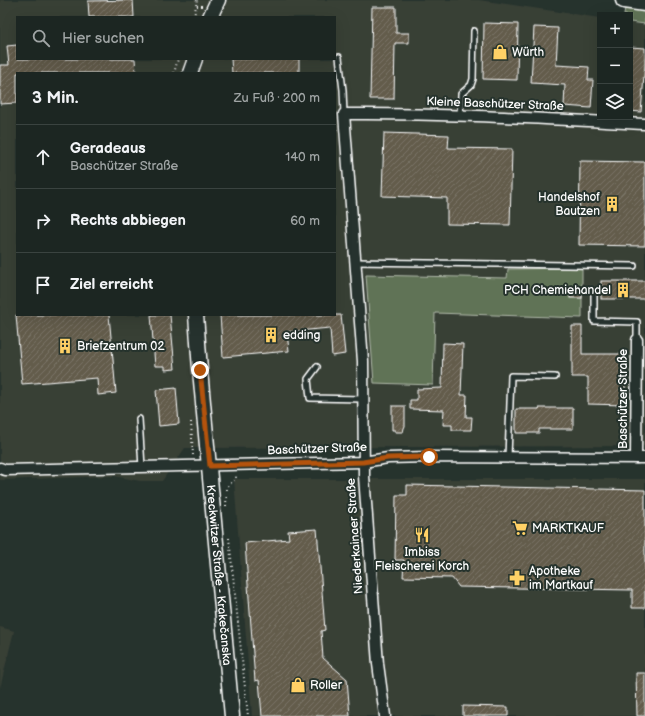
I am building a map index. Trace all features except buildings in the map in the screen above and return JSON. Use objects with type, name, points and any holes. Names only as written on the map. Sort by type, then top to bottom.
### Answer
[{"type":"main road","points":[[624,0],[645,3]]},
{"type":"street","points":[[190,72],[195,60]]},
{"type":"street","name":"Kleine Baschützer Straße","points":[[344,114],[516,117],[645,124]]},
{"type":"street","name":"Niederkainaer Straße","points":[[344,114],[363,361],[363,462],[378,664],[385,716]]},
{"type":"street","name":"Kreckwitzer Straße - Krakečanska","points":[[196,316],[232,716]]},
{"type":"street","name":"Baschützer Straße","points":[[0,468],[5,470],[210,466],[363,462],[388,458],[640,458],[637,340]]},
{"type":"lane","points":[[460,116],[461,94],[471,85],[473,79],[474,31]]},
{"type":"lane","points":[[339,57],[344,114]]},
{"type":"lane","points":[[355,262],[634,266]]},
{"type":"lane","points":[[594,292],[594,321],[636,322],[637,340]]},
{"type":"lane","points":[[317,367],[308,379],[310,398],[364,399]]},
{"type":"lane","points":[[508,457],[511,376],[555,377]]},
{"type":"lane","points":[[139,419],[142,467]]},
{"type":"path","points":[[194,16],[197,0]]},
{"type":"path","points":[[174,72],[178,60]]},
{"type":"shaded area","points":[[0,0],[479,0],[597,18],[597,120],[633,120],[633,22],[645,24],[645,446],[185,448],[162,481],[140,481],[114,476],[0,480]]},
{"type":"shaded area","points":[[234,479],[645,479],[645,716],[252,716]]},
{"type":"shaded area","points":[[0,627],[14,631],[0,688]]},
{"type":"green space","points":[[625,7],[645,10],[645,24],[633,22],[633,12],[624,12]]},
{"type":"green space","points":[[582,268],[582,318],[435,313],[433,385],[374,383],[366,275],[507,278],[508,269]]},
{"type":"place","name":"Würth","points":[[500,52]]},
{"type":"place","name":"Handelshof Bautzen","points":[[612,204]]},
{"type":"place","name":"PCH Chemiehandel","points":[[623,290]]},
{"type":"place","name":"edding","points":[[271,335]]},
{"type":"place","name":"Briefzentrum 02","points":[[65,346]]},
{"type":"place","name":"MARKTKAUF","points":[[520,528]]},
{"type":"place","name":"Imbiss Fleischerei Korch","points":[[422,535]]},
{"type":"place","name":"Apotheke im Martkauf","points":[[517,578]]},
{"type":"place","name":"Roller","points":[[298,685]]},
{"type":"route","points":[[200,370],[210,466],[363,462],[388,458],[429,457]]}]
